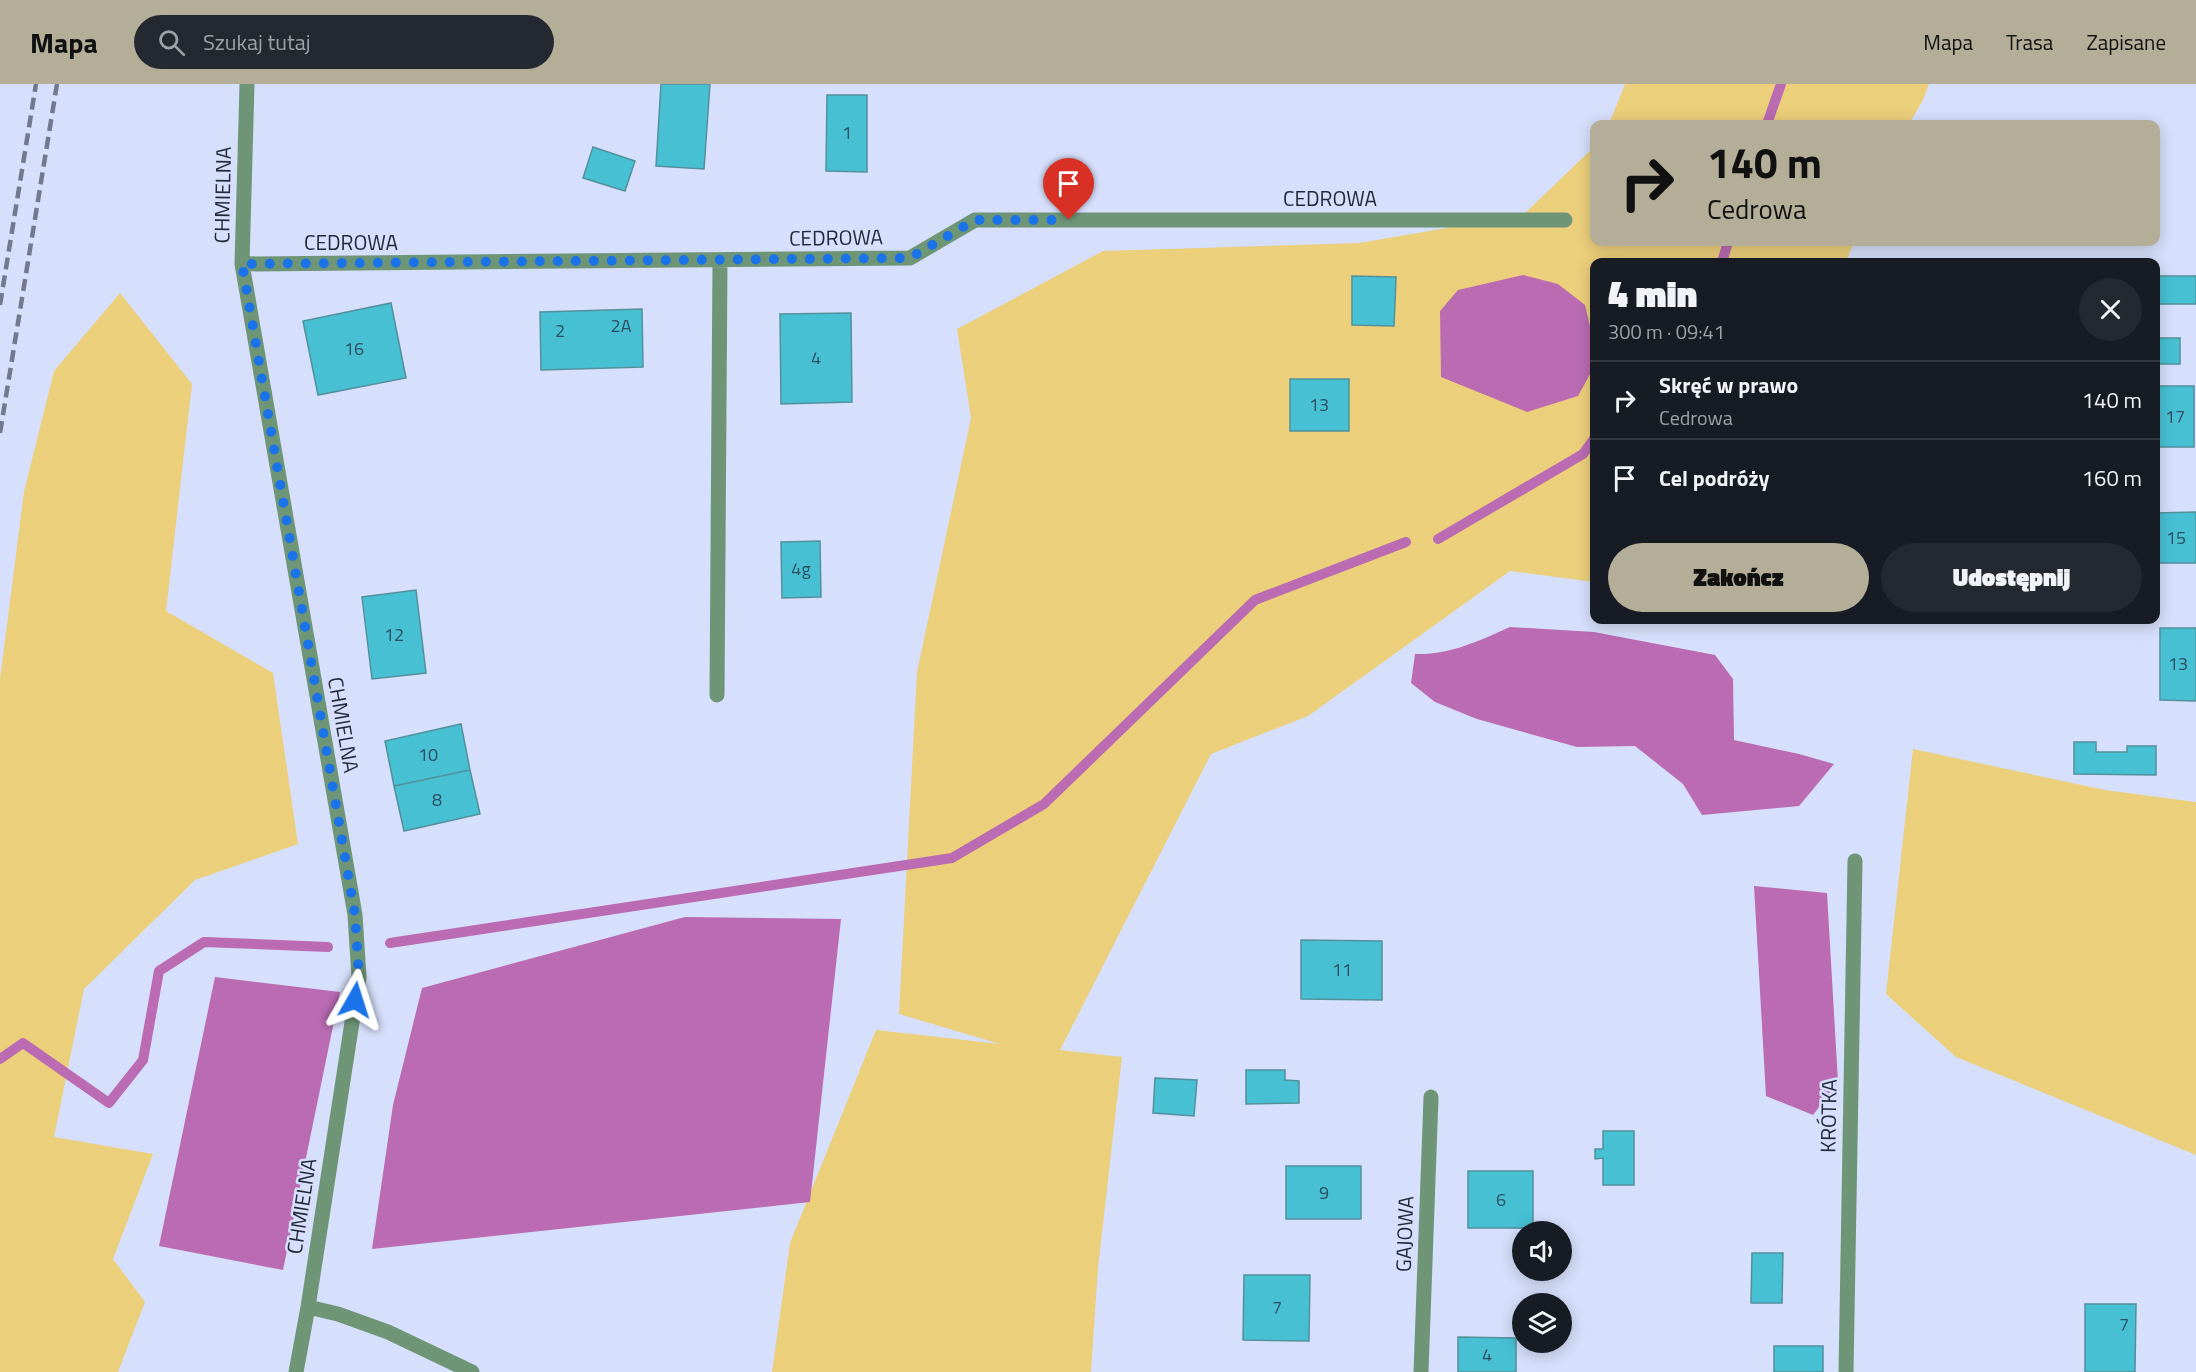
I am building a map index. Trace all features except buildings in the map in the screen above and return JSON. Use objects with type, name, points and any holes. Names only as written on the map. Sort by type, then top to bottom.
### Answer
[{"type":"street","name":"CHMIELNA","points":[[247,84],[242,264],[355,915],[359,977],[296,1372]]},
{"type":"street","name":"CEDROWA","points":[[242,264],[910,258],[975,220],[1564,220]]},
{"type":"street","points":[[717,695],[720,260]]},
{"type":"street","name":"KRÓTKA","points":[[1846,1372],[1855,861]]},
{"type":"street","name":"GAJOWA","points":[[1421,1372],[1431,1097]]},
{"type":"street","points":[[308,1307],[338,1314],[388,1332],[472,1372]]},
{"type":"shaded area","points":[[1625,84],[1929,84],[1911,120],[1611,120]]},
{"type":"shaded area","points":[[1590,151],[1590,246],[1852,246],[1848,258],[1590,258],[1590,581],[1510,571],[1308,716],[1211,754],[1060,1050],[1122,1057],[1098,1268],[1091,1372],[772,1372],[790,1243],[876,1030],[1000,1044],[899,1014],[917,672],[971,418],[957,329],[1103,251],[1359,243],[1523,215]]},
{"type":"shaded area","points":[[1523,275],[1558,284],[1585,305],[1590,326],[1590,374],[1578,396],[1527,412],[1441,377],[1440,311],[1458,290]]},
{"type":"shaded area","points":[[120,293],[192,384],[166,611],[273,673],[298,844],[195,880],[84,989],[54,1137],[153,1154],[113,1259],[145,1302],[118,1372],[0,1372],[0,679],[24,492],[54,371]]},
{"type":"shaded area","points":[[1510,627],[1594,632],[1715,655],[1733,679],[1734,740],[1834,764],[1799,806],[1702,815],[1683,784],[1635,746],[1577,747],[1477,719],[1435,702],[1411,683],[1415,654],[1452,650]]},
{"type":"shaded area","points":[[1913,749],[2105,790],[2196,802],[2196,1155],[1956,1057],[1886,994]]},
{"type":"shaded area","points":[[1754,886],[1827,893],[1838,1082],[1813,1115],[1766,1096]]},
{"type":"shaded area","points":[[685,917],[841,919],[810,1202],[372,1249],[393,1105],[422,988]]},
{"type":"shaded area","points":[[215,977],[340,992],[283,1270],[159,1246]]},
{"type":"waterway","points":[[1768,120],[1781,84]]},
{"type":"waterway","points":[[1723,258],[1727,246]]},
{"type":"waterway","points":[[1438,539],[1583,454],[1590,444]]},
{"type":"waterway","points":[[390,943],[952,858],[1044,804],[1255,600],[1406,542]]},
{"type":"waterway","points":[[0,1059],[23,1043],[109,1103],[143,1060],[159,971],[204,942],[328,947]]},
{"type":"railway","points":[[0,305],[36,84]]},
{"type":"railway","points":[[0,433],[57,84]]},
{"type":"route","points":[[355,1000],[359,977],[355,915],[242,264],[910,258],[975,220],[1069,220]]}]
